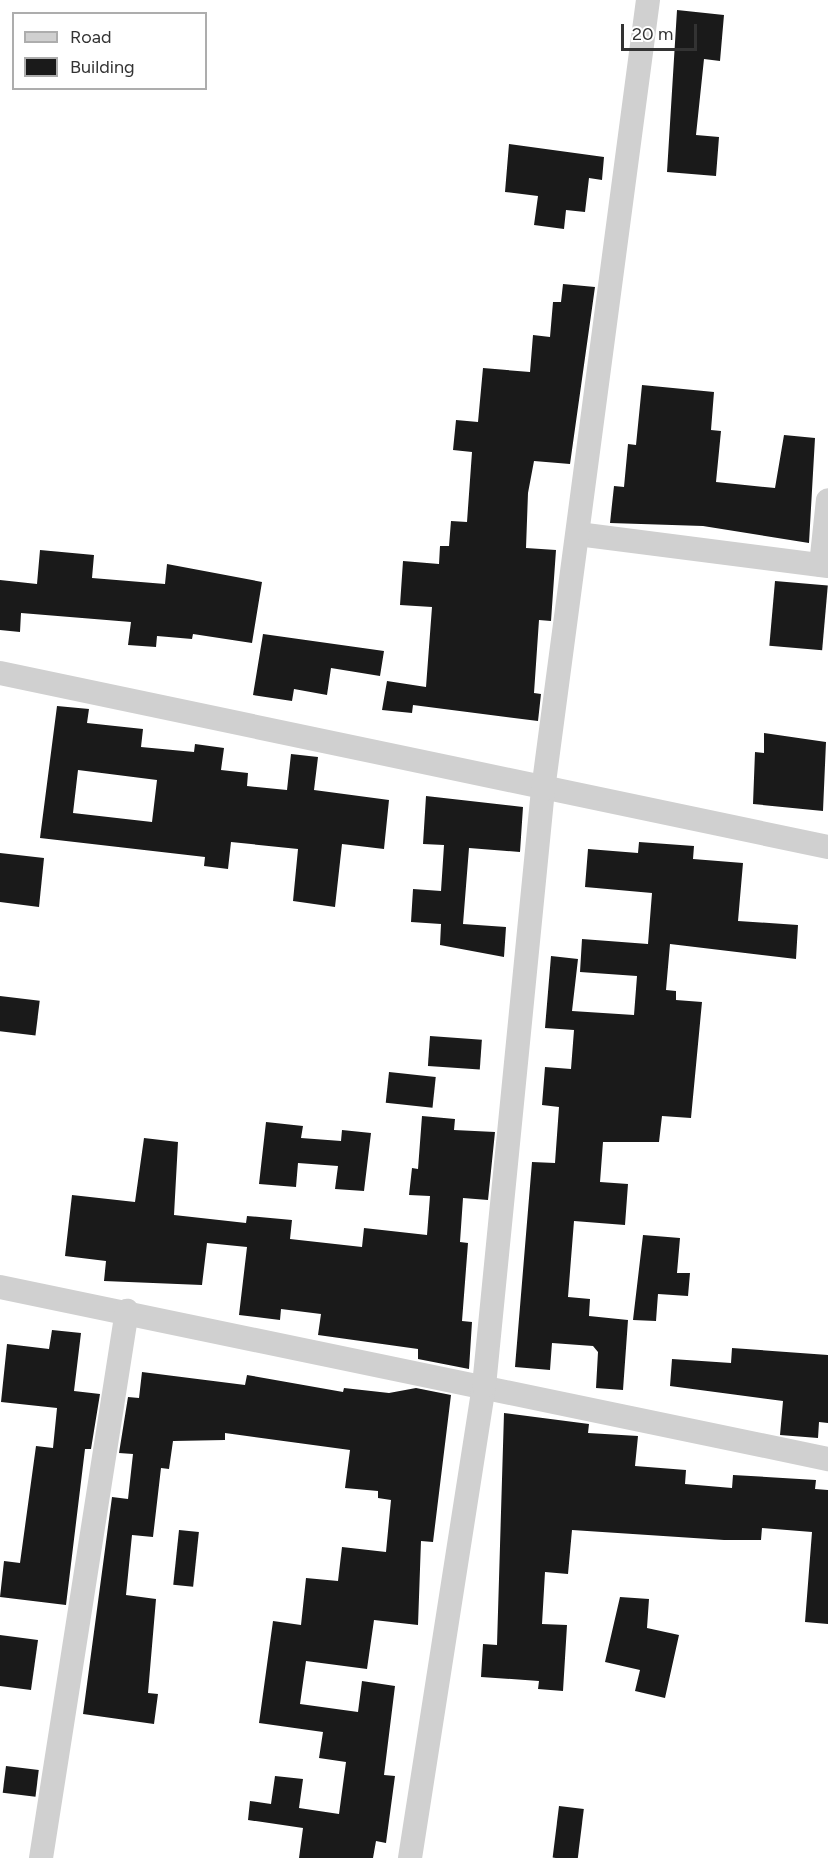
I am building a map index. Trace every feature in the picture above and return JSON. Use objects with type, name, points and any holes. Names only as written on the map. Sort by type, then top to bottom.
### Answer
[{"type":"street","points":[[410,1858],[484,1386],[543,790],[648,0]]},
{"type":"street","points":[[578,534],[824,566],[828,500]]},
{"type":"street","points":[[0,673],[543,790],[828,847]]},
{"type":"street","points":[[0,1287],[127,1311],[828,1459]]},
{"type":"street","points":[[41,1858],[127,1311]]},
{"type":"building","points":[[677,10],[724,15],[720,61],[704,59],[696,135],[719,137],[716,176],[667,172]]},
{"type":"building","points":[[509,144],[604,157],[602,180],[589,178],[585,212],[566,210],[564,229],[534,225],[538,196],[505,192]]},
{"type":"building","points":[[563,284],[595,287],[570,464],[534,461],[528,493],[526,548],[556,550],[551,621],[539,620],[534,693],[541,694],[538,721],[413,705],[412,713],[382,710],[387,681],[426,687],[432,607],[400,605],[403,561],[439,564],[440,546],[449,546],[451,521],[467,522],[472,452],[453,450],[456,420],[478,422],[483,368],[530,372],[533,335],[550,337],[553,302],[561,302]]},
{"type":"building","points":[[642,385],[714,392],[711,430],[721,431],[716,482],[775,488],[784,435],[815,438],[809,543],[703,526],[610,523],[614,486],[624,487],[628,444],[636,445]]},
{"type":"building","points":[[40,550],[94,555],[92,578],[165,584],[167,564],[262,582],[252,643],[193,634],[192,639],[157,636],[156,647],[128,645],[131,622],[21,613],[20,632],[0,630],[0,580],[37,584]]},
{"type":"building","points":[[775,581],[828,586],[822,650],[769,646]]},
{"type":"building","points":[[263,634],[384,651],[380,676],[331,668],[327,695],[294,689],[292,701],[253,695]]},
{"type":"building","points":[[57,706],[89,709],[87,723],[143,729],[141,747],[194,752],[195,744],[224,748],[221,770],[248,773],[247,786],[287,790],[291,754],[318,757],[314,790],[389,800],[384,849],[342,844],[335,907],[293,901],[298,849],[231,842],[228,869],[204,866],[205,857],[40,838]],"holes":[[[78,770],[157,780],[152,822],[73,813]]]},
{"type":"building","points":[[764,733],[826,742],[823,811],[753,804],[755,752],[764,753]]},
{"type":"building","points":[[426,796],[523,807],[520,852],[469,848],[463,924],[506,927],[504,957],[440,945],[441,924],[411,922],[413,889],[441,891],[444,845],[423,844]]},
{"type":"building","points":[[639,842],[694,846],[693,859],[743,863],[738,921],[798,925],[796,959],[670,944],[666,990],[676,991],[676,1000],[702,1002],[691,1118],[662,1116],[659,1142],[603,1142],[600,1182],[628,1184],[625,1225],[574,1221],[568,1297],[590,1299],[589,1316],[628,1320],[623,1390],[596,1388],[598,1352],[593,1346],[552,1343],[550,1370],[515,1367],[532,1162],[555,1163],[559,1107],[542,1105],[545,1067],[571,1069],[574,1030],[545,1028],[551,956],[578,959],[572,1011],[634,1015],[637,976],[580,972],[582,939],[648,944],[652,893],[585,887],[588,849],[638,853]]},
{"type":"building","points":[[0,853],[44,858],[39,907],[0,902]]},
{"type":"building","points":[[0,996],[40,1001],[35,1036],[0,1031]]},
{"type":"building","points":[[430,1036],[482,1040],[480,1070],[428,1066]]},
{"type":"building","points":[[389,1072],[436,1077],[433,1108],[386,1103]]},
{"type":"building","points":[[422,1116],[455,1119],[454,1130],[495,1132],[488,1200],[463,1198],[460,1242],[468,1243],[462,1321],[472,1322],[469,1369],[418,1359],[418,1349],[318,1335],[321,1314],[281,1309],[280,1320],[239,1315],[247,1247],[207,1243],[202,1285],[104,1281],[106,1261],[65,1256],[72,1195],[135,1202],[144,1138],[178,1142],[174,1215],[246,1223],[247,1216],[292,1220],[290,1239],[362,1247],[364,1228],[427,1235],[430,1196],[409,1195],[412,1168],[418,1169]]},
{"type":"building","points":[[266,1122],[303,1126],[301,1138],[341,1141],[342,1130],[371,1133],[364,1191],[335,1189],[338,1166],[298,1163],[296,1187],[259,1184]]},
{"type":"building","points":[[643,1235],[680,1238],[677,1273],[690,1273],[688,1296],[658,1294],[656,1321],[633,1320]]},
{"type":"building","points":[[52,1330],[81,1333],[74,1391],[100,1394],[91,1449],[85,1449],[66,1605],[0,1597],[4,1561],[20,1563],[36,1446],[53,1448],[57,1408],[1,1402],[7,1344],[49,1349]]},
{"type":"building","points":[[732,1348],[828,1355],[828,1423],[819,1422],[818,1438],[780,1435],[783,1401],[670,1386],[672,1359],[731,1363]]},
{"type":"building","points":[[142,1372],[245,1385],[247,1375],[343,1392],[344,1388],[389,1393],[416,1388],[451,1395],[433,1542],[421,1541],[418,1625],[374,1620],[367,1669],[306,1661],[300,1704],[358,1712],[362,1681],[395,1686],[384,1775],[395,1776],[386,1843],[376,1841],[373,1858],[299,1858],[303,1828],[248,1820],[250,1801],[271,1804],[275,1776],[303,1779],[299,1808],[339,1814],[346,1762],[319,1758],[323,1732],[259,1723],[273,1621],[301,1625],[306,1578],[338,1581],[342,1547],[386,1552],[391,1500],[378,1498],[378,1491],[345,1488],[350,1450],[225,1433],[225,1440],[173,1441],[169,1469],[161,1468],[153,1537],[132,1535],[126,1595],[156,1599],[148,1693],[158,1694],[154,1724],[83,1714],[112,1497],[128,1499],[133,1454],[119,1453],[128,1397],[139,1398]]},
{"type":"building","points":[[504,1413],[589,1424],[588,1433],[638,1436],[635,1466],[686,1470],[685,1484],[732,1488],[733,1475],[816,1480],[815,1489],[828,1490],[828,1624],[805,1622],[812,1532],[762,1528],[761,1540],[724,1540],[572,1530],[568,1574],[545,1572],[542,1624],[567,1625],[563,1691],[538,1689],[539,1681],[481,1677],[483,1644],[497,1645]]},
{"type":"building","points":[[179,1530],[199,1532],[193,1587],[173,1585]]},
{"type":"building","points":[[620,1597],[649,1599],[647,1628],[679,1635],[665,1698],[635,1691],[640,1670],[605,1662]]},
{"type":"building","points":[[0,1635],[38,1640],[31,1690],[0,1686]]},
{"type":"building","points":[[6,1766],[39,1770],[35,1797],[3,1793]]},
{"type":"building","points":[[559,1806],[584,1809],[578,1858],[553,1858]]}]
